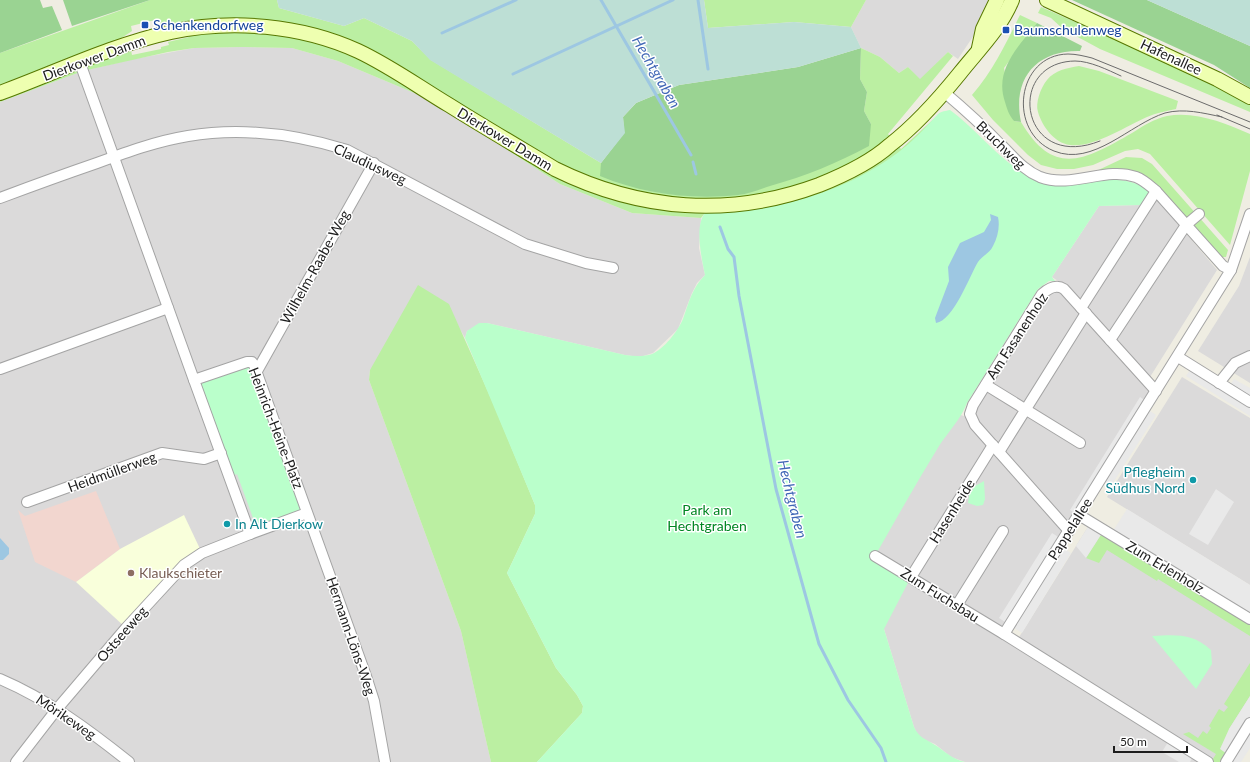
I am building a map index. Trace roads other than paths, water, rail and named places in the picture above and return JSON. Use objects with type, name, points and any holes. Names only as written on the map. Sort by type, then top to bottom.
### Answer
[{"type":"street","name":"Dierkower Damm","points":[[979,48],[982,29],[998,0]]},
{"type":"street","name":"Dierkower Damm","points":[[0,93],[133,42],[190,28],[208,26],[253,26],[277,28],[304,34],[357,51],[379,62],[556,169],[584,183],[631,198],[688,206],[732,206],[772,200],[828,182],[856,168],[890,146],[944,92],[979,48],[992,36],[1012,0]]},
{"type":"street","name":"Hafenallee","points":[[1046,0],[1217,79],[1250,97]]},
{"type":"street","points":[[80,63],[250,534],[307,513]]},
{"type":"street","name":"Bruchweg","points":[[944,92],[1000,143],[1021,166],[1034,174],[1063,182],[1111,174],[1125,174],[1137,177],[1156,191],[1223,266],[1231,270]]},
{"type":"street","name":"Claudiusweg","points":[[0,198],[113,157],[181,137],[229,132],[283,135],[319,142],[347,150],[374,163],[498,231],[526,244],[586,263],[613,268]]},
{"type":"street","name":"Wilhelm-Raabe-Weg","points":[[257,371],[374,163]]},
{"type":"street","points":[[996,449],[1026,408],[1083,310],[1156,191]]},
{"type":"street","points":[[1110,340],[1186,226],[1199,214]]},
{"type":"street","name":"Pappelallee","points":[[1004,634],[1231,270],[1249,219]]},
{"type":"street","name":"Am Fasanenholz","points":[[1069,531],[975,425],[970,414],[973,405],[986,384],[1047,290],[1059,286],[1064,289],[1156,392]]},
{"type":"street","points":[[0,370],[168,308]]},
{"type":"street","points":[[1219,383],[1235,363],[1250,356]]},
{"type":"street","points":[[1178,357],[1250,402]]},
{"type":"street","name":"Heinrich-Heine-Platz","points":[[194,380],[247,362],[252,362],[257,371],[307,513]]},
{"type":"street","name":"Am Fasanenholz","points":[[986,384],[1026,408],[1080,444]]},
{"type":"street","name":"Hasenheide","points":[[911,577],[996,449]]},
{"type":"street","name":"Heidmüllerweg","points":[[27,502],[162,453],[204,459],[221,453]]},
{"type":"street","name":"Hermann-Löns-Weg","points":[[307,513],[374,701],[385,762]]},
{"type":"street","name":"Zum Erlenholz","points":[[1079,515],[1250,619]]},
{"type":"street","points":[[957,605],[1003,531]]},
{"type":"street","name":"Ostseeweg","points":[[16,762],[57,709],[126,628],[184,565],[202,553],[250,534]]},
{"type":"street","name":"Zum Fuchsbau","points":[[875,556],[1004,634]]},
{"type":"street","points":[[1004,634],[1208,762]]},
{"type":"street","name":"Mörikeweg","points":[[0,679],[20,687],[57,709],[129,762]]},
{"type":"street","points":[[1226,762],[1250,723]]},
{"type":"waterway","points":[[442,33],[516,0]]},
{"type":"waterway","name":"Hechtgraben","points":[[601,0],[691,155]]},
{"type":"waterway","points":[[513,74],[673,0]]},
{"type":"waterway","points":[[698,0],[708,69]]},
{"type":"waterway","name":"Hechtgraben","points":[[693,162],[696,174]]},
{"type":"waterway","name":"Hechtgraben","points":[[720,227],[728,249],[734,257],[739,296],[776,489],[819,644],[848,700],[881,748],[886,762]]},
{"type":"tram line","points":[[1222,117],[1186,111],[1165,113],[1152,118],[1097,149],[1083,153],[1069,154],[1054,151],[1039,141],[1029,128],[1024,112],[1024,96],[1028,80],[1037,67],[1051,58],[1074,54],[1092,58],[1250,122]]},
{"type":"tram line","points":[[1100,141],[1073,147],[1052,142],[1038,130],[1031,113],[1031,95],[1038,78],[1052,66],[1075,61],[1093,64],[1121,76]]},
{"type":"tram line","points":[[1217,115],[1250,129]]},
{"type":"place","name":"Schenkendorfweg","points":[[145,25]]},
{"type":"place","name":"Baumschulenweg","points":[[1006,30]]},
{"type":"place","name":"Pflegheim Südhus Nord","points":[[1193,480]]},
{"type":"place","name":"In Alt Dierkow","points":[[227,524]]},
{"type":"place","name":"Klaukschieter","points":[[131,573]]},
{"type":"park label","name":"Park am Hechtgraben","points":[[707,518]]}]
